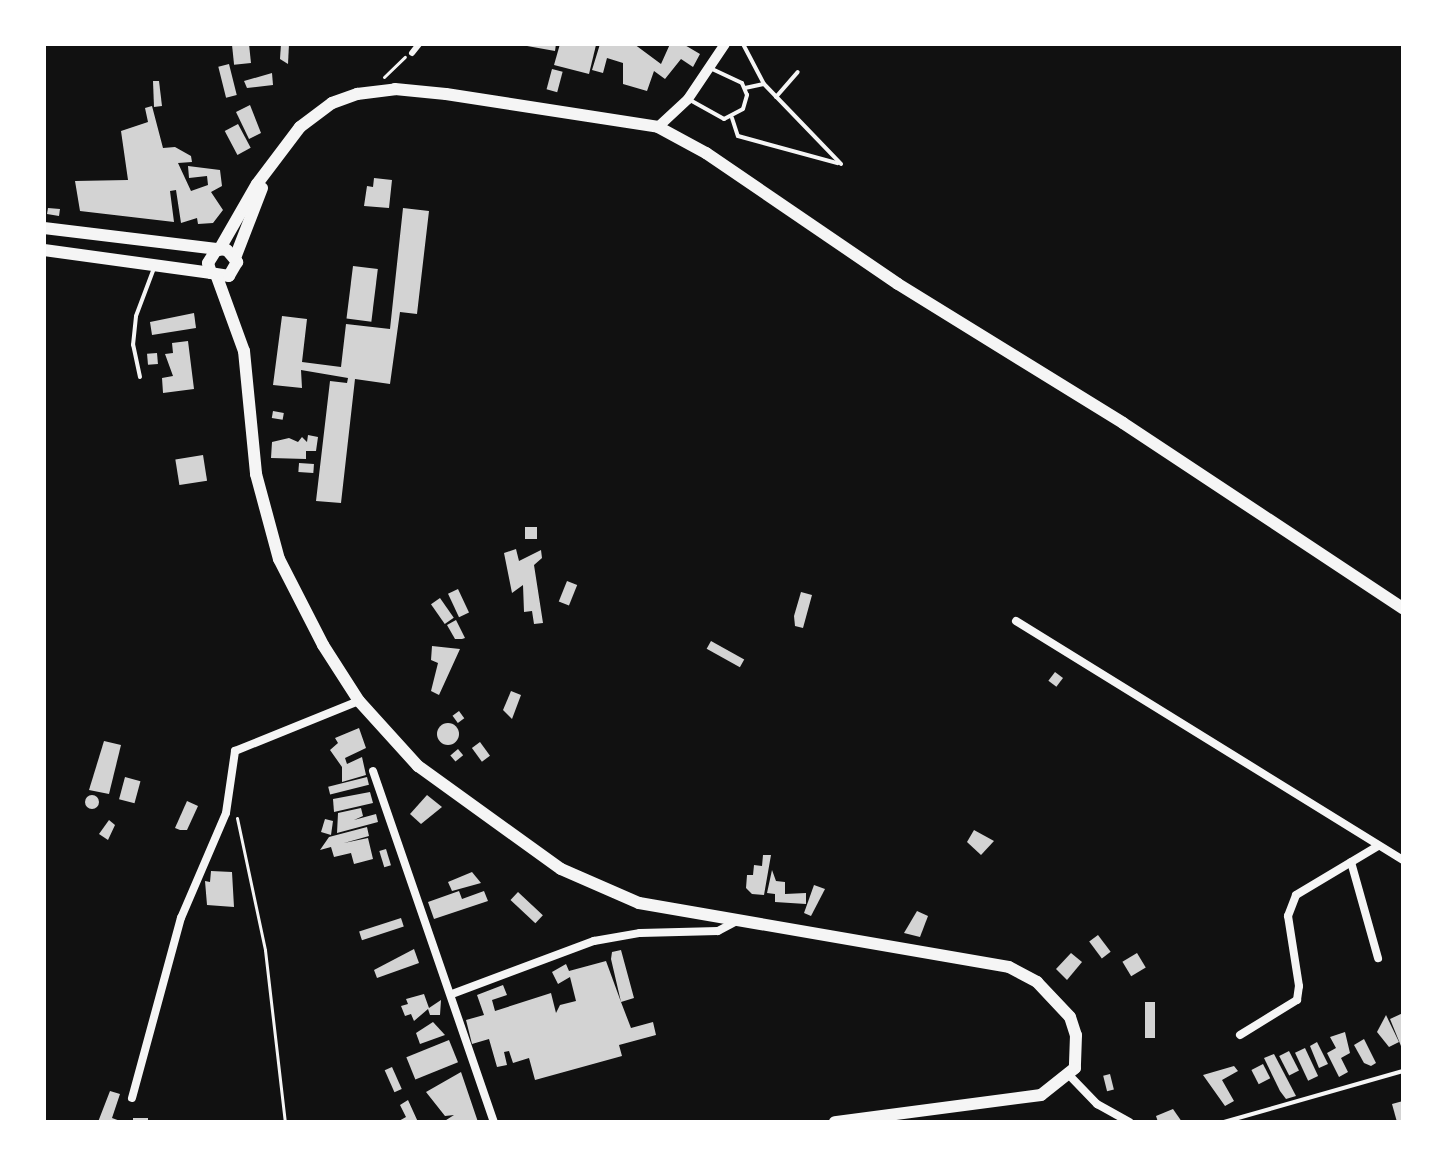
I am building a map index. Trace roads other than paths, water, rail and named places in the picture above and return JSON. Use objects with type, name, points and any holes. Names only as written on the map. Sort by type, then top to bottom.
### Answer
[{"type":"main road","points":[[236,321],[209,259],[275,159],[311,117],[343,98],[370,91],[446,94],[658,127],[706,153],[898,284],[1123,423],[1403,608]]},
{"type":"main road","points":[[275,159],[235,264],[236,321],[250,384],[256,474],[279,559],[323,645],[359,701],[418,766],[561,869],[639,903],[1009,967],[1037,982],[1070,1017],[1075,1068],[1041,1095],[835,1122]]},
{"type":"main road","points":[[44,228],[217,251],[235,264]]},
{"type":"main road","points":[[44,250],[214,275],[235,264]]},
{"type":"street","points":[[412,53],[419,44]]},
{"type":"street","points":[[658,127],[688,99],[712,69],[725,44]]},
{"type":"street","points":[[1016,621],[1403,860]]},
{"type":"street","points":[[132,1098],[181,918],[231,790],[235,751],[359,701]]},
{"type":"street","points":[[373,771],[494,1122]]},
{"type":"street","points":[[1240,1035],[1297,1000],[1299,986],[1288,916],[1296,895],[1378,846]]},
{"type":"street","points":[[1351,862],[1378,958]]},
{"type":"street","points":[[452,994],[594,941],[640,933],[718,931],[739,920]]},
{"type":"street","points":[[1068,1074],[1097,1104],[1129,1122]]},
{"type":"lane","points":[[732,118],[738,136],[841,164],[764,84],[743,44]]},
{"type":"lane","points":[[688,99],[716,117],[732,118],[743,109],[745,88],[738,79],[712,69]]},
{"type":"lane","points":[[776,97],[798,72]]},
{"type":"lane","points":[[745,88],[764,84]]},
{"type":"lane","points":[[140,377],[133,345],[136,316],[155,265]]},
{"type":"lane","points":[[1224,1122],[1403,1071]]}]
